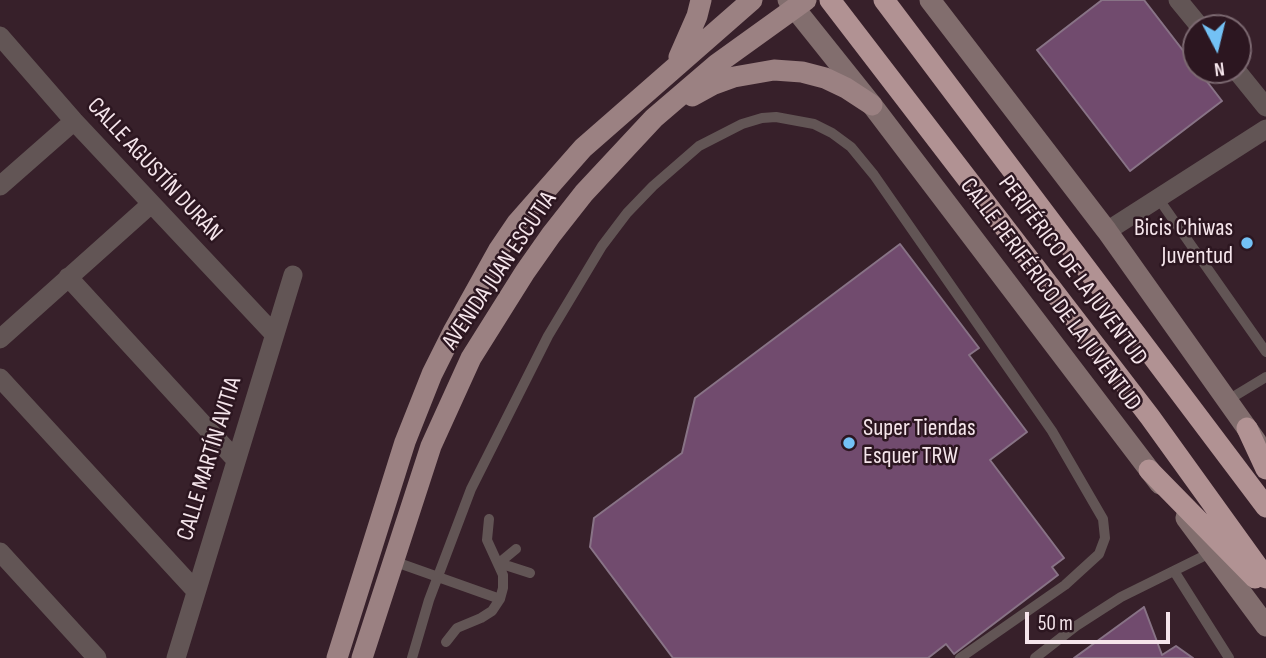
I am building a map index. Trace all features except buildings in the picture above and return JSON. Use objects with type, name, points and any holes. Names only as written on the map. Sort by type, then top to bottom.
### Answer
[{"type":"highway","name":"PERIFÉRICO DE LA JUVENTUD","points":[[831,0],[1142,406],[1266,578]]},
{"type":"highway","name":"PERIFÉRICO DE LA JUVENTUD","points":[[884,0],[1266,507]]},
{"type":"highway","points":[[1247,428],[1266,469]]},
{"type":"highway","points":[[1149,470],[1266,590]]},
{"type":"main road","points":[[674,66],[690,36],[701,0]]},
{"type":"main road","name":"AVENIDA JUAN ESCUTIA","points":[[337,658],[405,442],[443,352],[498,251],[517,223],[583,148],[752,0]]},
{"type":"main road","points":[[930,0],[1107,231],[1266,454]]},
{"type":"main road","name":"AVENIDA JUAN ESCUTIA","points":[[362,658],[431,446],[450,401],[471,358],[525,272],[584,193],[654,118],[717,64],[799,2]]},
{"type":"main road","name":"CALLE PERIFÉRICO DE LA JUVENTUD","points":[[799,2],[872,105],[1266,626]]},
{"type":"main road","points":[[654,118],[712,85],[734,77],[774,70],[802,72],[825,78],[872,105]]},
{"type":"main road","points":[[498,251],[525,272]]},
{"type":"street","name":"CALLE AGUSTÍN DURÁN","points":[[0,36],[74,121],[274,334]]},
{"type":"street","points":[[1247,84],[1266,107]]},
{"type":"street","points":[[0,186],[74,121]]},
{"type":"street","points":[[1107,231],[1266,129]]},
{"type":"street","points":[[0,339],[151,204]]},
{"type":"street","name":"CALLE MARTÍN AVITIA","points":[[176,658],[293,275]]},
{"type":"street","points":[[68,278],[236,460]]},
{"type":"street","points":[[0,378],[196,592]]},
{"type":"street","points":[[0,552],[97,658]]},
{"type":"lane","points":[[412,658],[438,577],[471,489],[542,348],[602,246],[627,213],[673,167],[699,146],[742,124],[762,118],[793,119],[814,124],[832,133],[851,148],[874,174],[1052,431],[1102,519],[1105,538],[1099,554],[1065,584],[960,658]]},
{"type":"lane","points":[[1157,198],[1266,352]]},
{"type":"lane","points":[[1227,400],[1266,377]]},
{"type":"lane","points":[[446,642],[457,628],[492,611],[503,588],[499,563],[487,540],[489,519]]},
{"type":"lane","points":[[499,563],[516,549]]},
{"type":"lane","points":[[1035,658],[1076,626],[1121,597],[1212,552]]},
{"type":"lane","points":[[392,561],[499,599]]},
{"type":"lane","points":[[499,563],[530,573]]},
{"type":"lane","points":[[1174,571],[1229,658]]},
{"type":"place","name":"Bicis Chiwas Juventud","points":[[1247,243]]},
{"type":"place","name":"Super Tiendas Esquer TRW","points":[[849,443]]}]
